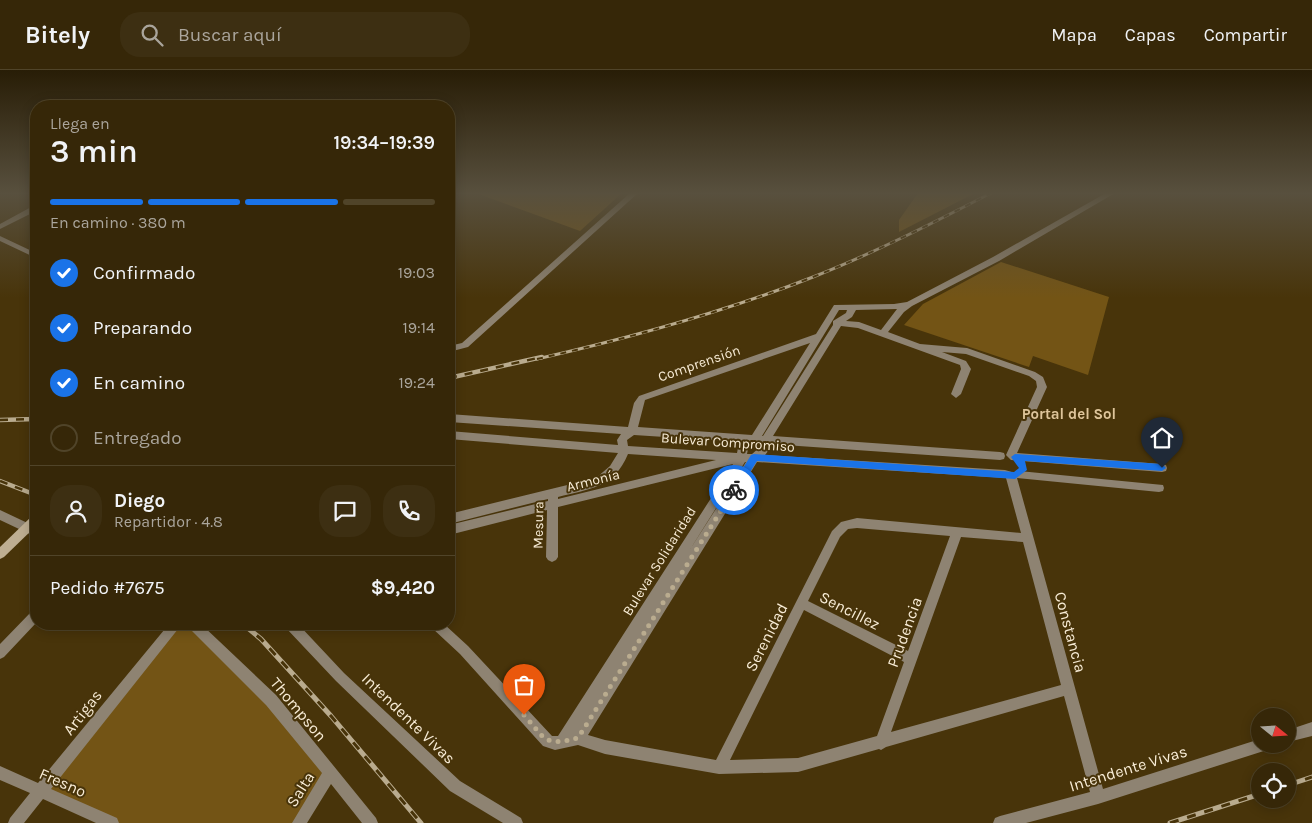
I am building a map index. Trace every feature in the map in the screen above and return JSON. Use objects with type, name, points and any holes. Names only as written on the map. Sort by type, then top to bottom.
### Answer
[{"type":"main road","points":[[0,548],[29,528]]},
{"type":"main road","points":[[0,554],[29,528]]},
{"type":"street","points":[[455,348],[465,345],[595,228]]},
{"type":"street","points":[[883,334],[901,310],[909,304],[996,259],[1050,228]]},
{"type":"street","points":[[0,238],[30,253]]},
{"type":"street","points":[[853,307],[894,307],[909,304]]},
{"type":"street","name":"Bulevar Solidaridad","points":[[749,457],[741,453],[742,448],[746,443],[760,440],[839,322],[849,315],[853,307],[837,307],[760,440]]},
{"type":"street","points":[[828,324],[839,322],[859,325],[963,364],[966,369],[956,394]]},
{"type":"street","name":"Comprensión","points":[[625,450],[622,440],[626,434],[632,431],[637,408],[642,398],[821,335]]},
{"type":"street","points":[[921,347],[967,351],[1032,374],[1040,380],[1042,387],[1009,456]]},
{"type":"street","name":"Bulevar Compromiso","points":[[455,418],[1162,468]]},
{"type":"street","name":"Bulevar Compromiso","points":[[455,436],[625,450],[1012,475],[1158,488]]},
{"type":"street","name":"Bulevar Solidaridad","points":[[562,742],[749,457],[764,450],[760,440]]},
{"type":"street","name":"Armonía","points":[[455,528],[553,499],[599,482],[611,473],[625,450]]},
{"type":"street","points":[[1009,456],[1023,466],[1022,472],[1012,475],[996,464],[997,458],[1009,456]]},
{"type":"street","name":"Bulevar Solidaridad","points":[[578,738],[749,457]]},
{"type":"street","name":"Armonía","points":[[455,518],[749,457]]},
{"type":"street","name":"Constancia","points":[[1012,475],[1098,797]]},
{"type":"street","name":"Mesura","points":[[552,557],[553,499]]},
{"type":"street","points":[[0,515],[29,528]]},
{"type":"street","name":"Serenidad","points":[[719,767],[836,534],[845,525],[858,523],[957,532]]},
{"type":"street","points":[[957,532],[1028,538]]},
{"type":"street","name":"Prudencia","points":[[881,743],[957,532]]},
{"type":"street","name":"Sencillez","points":[[801,603],[911,659]]},
{"type":"street","points":[[0,653],[30,621]]},
{"type":"street","name":"Artigas","points":[[15,823],[171,630]]},
{"type":"street","name":"Thompson","points":[[199,630],[271,700],[371,823]]},
{"type":"street","name":"Intendente Vivas","points":[[296,630],[340,677],[455,786],[516,823]]},
{"type":"street","points":[[442,630],[464,650],[548,741],[555,744],[578,738],[605,747],[719,767],[798,765],[1068,689]]},
{"type":"street","points":[[1296,734],[1312,729]]},
{"type":"street","name":"Intendente Vivas","points":[[1000,823],[1098,797],[1251,748]]},
{"type":"street","name":"Fresno","points":[[0,773],[112,823]]},
{"type":"street","name":"Salta","points":[[299,823],[330,773]]},
{"type":"shaded area","points":[[572,228],[583,228],[580,231]]},
{"type":"shaded area","points":[[1001,262],[1109,297],[1088,375],[1033,356],[1029,367],[904,325],[923,304]]},
{"type":"shaded area","points":[[171,630],[199,630],[271,700],[330,773],[299,823],[112,823],[41,791]]},
{"type":"railway","points":[[537,359],[607,342],[745,302],[836,268],[921,228]]},
{"type":"railway","points":[[455,377],[542,357]]},
{"type":"railway","points":[[0,420],[30,419]]},
{"type":"railway","points":[[0,481],[30,493]]},
{"type":"railway","points":[[250,630],[261,639],[331,716],[421,823]]},
{"type":"railway","points":[[1296,782],[1312,777]]},
{"type":"railway","points":[[1170,823],[1251,797]]},
{"type":"way so far","points":[[524,715],[548,741],[555,744],[578,738],[734,490]]},
{"type":"district","name":"Portal del Sol","points":[[1069,414]]},
{"type":"route","points":[[734,490],[754,458],[1005,474],[1011,476],[1019,475],[1023,470],[1023,466],[1015,457],[1162,468]]}]
